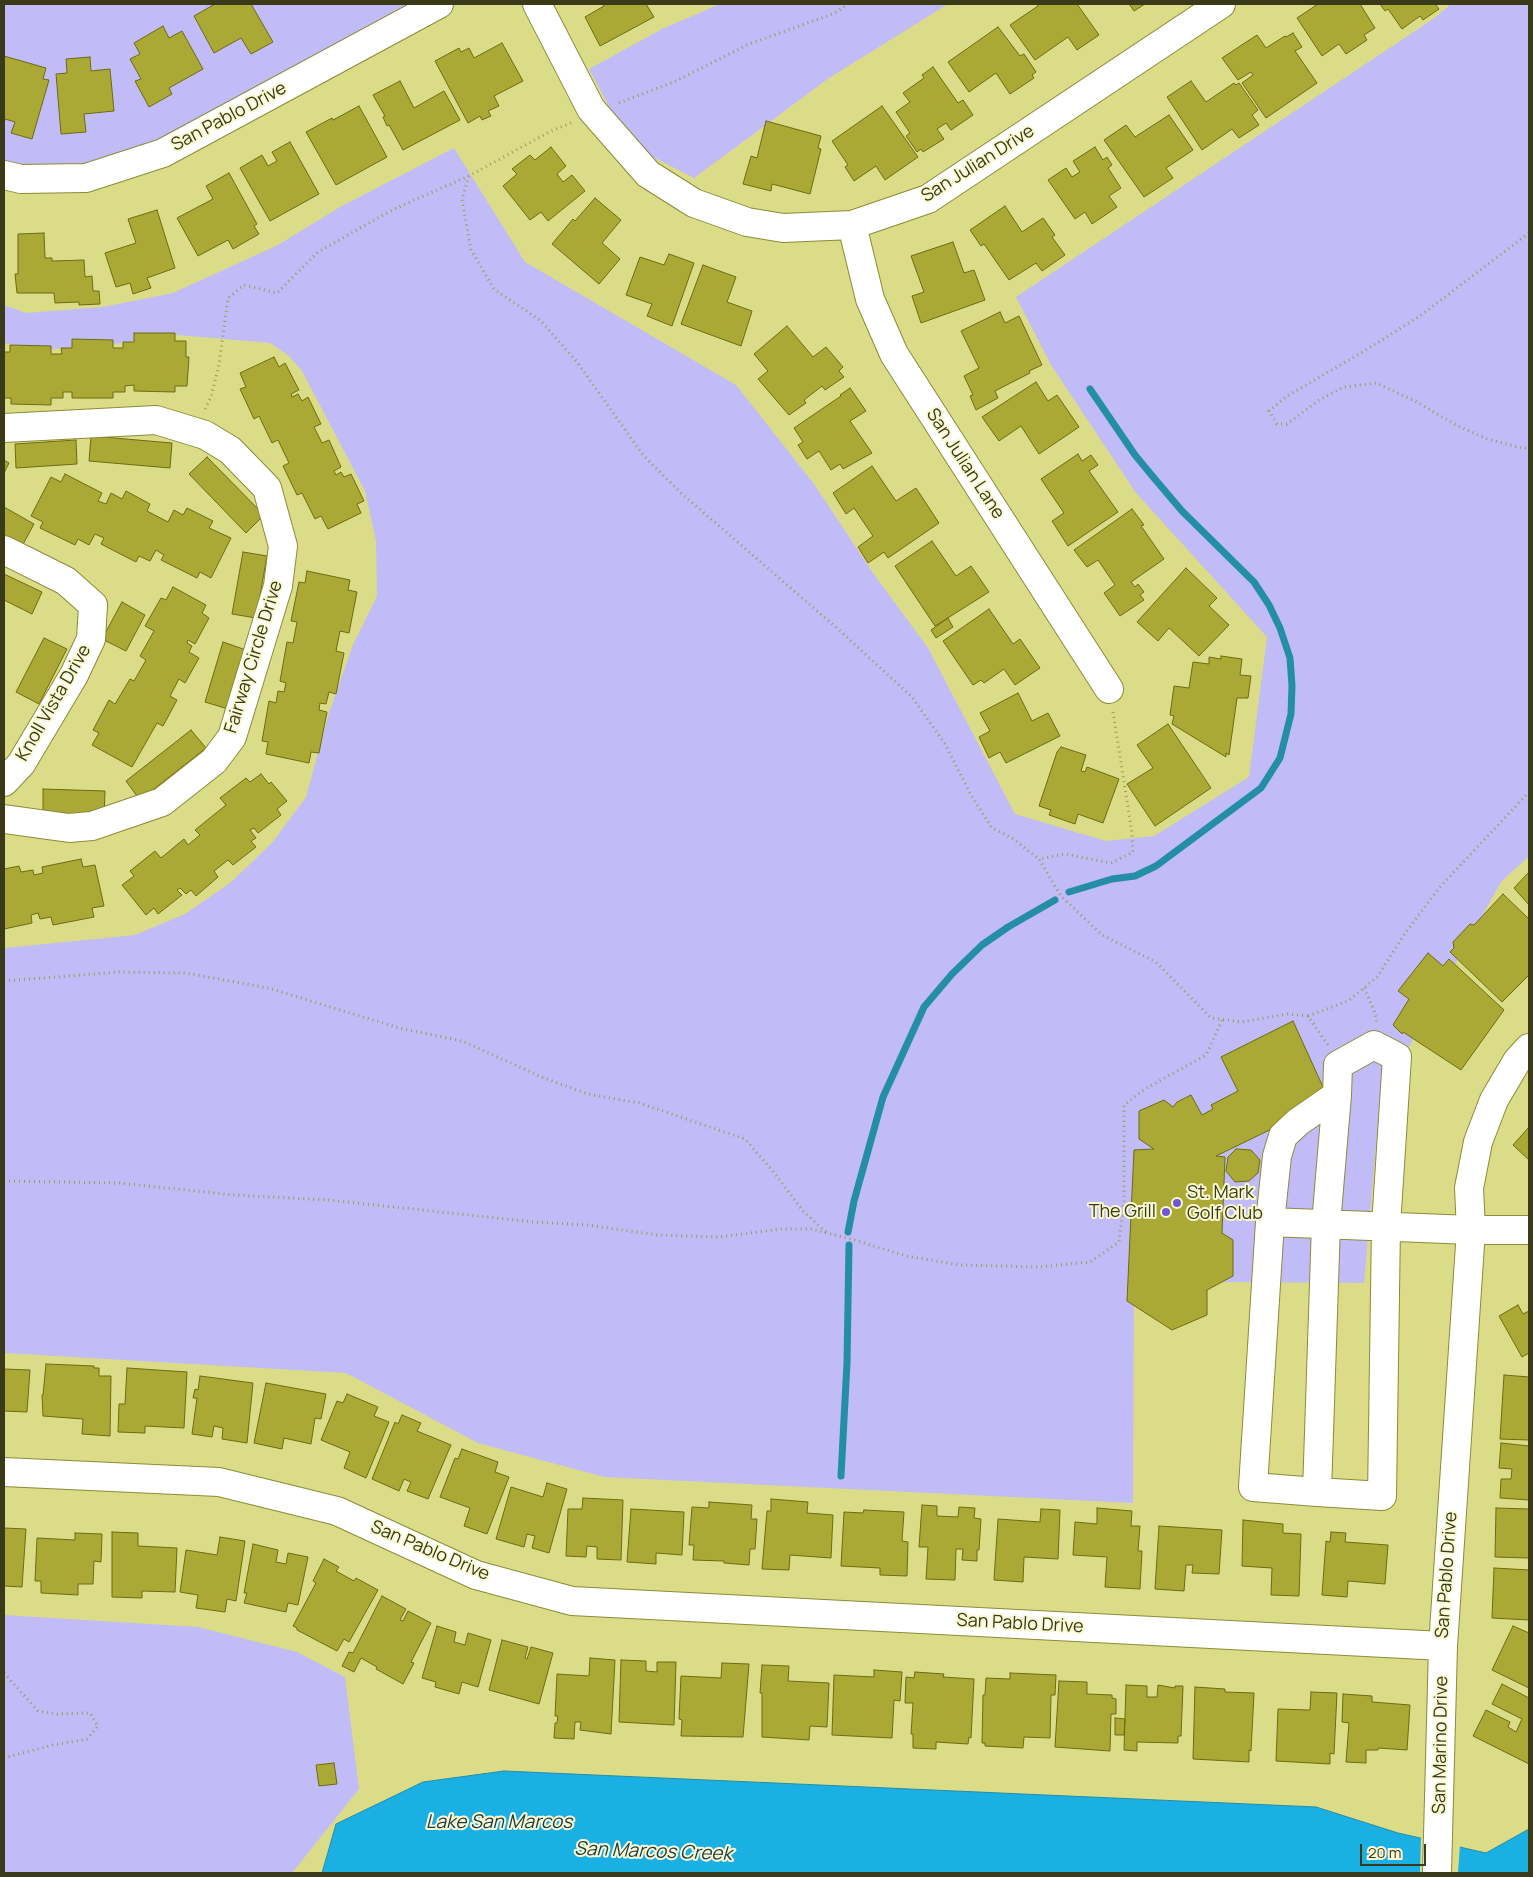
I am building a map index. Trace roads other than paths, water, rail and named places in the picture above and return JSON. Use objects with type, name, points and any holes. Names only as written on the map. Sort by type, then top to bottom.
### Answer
[{"type":"street","name":"San Pablo Drive","points":[[4,175],[21,179],[86,178],[163,153],[439,4]]},
{"type":"street","name":"San Julian Drive","points":[[537,4],[594,113],[648,174],[694,203],[747,222],[783,228],[852,225],[928,199],[1221,4]]},
{"type":"street","name":"San Julian Lane","points":[[852,225],[870,299],[894,354],[1109,689]]},
{"type":"street","name":"Fairway Circle Drive","points":[[4,428],[156,420],[205,435],[230,450],[267,488],[283,546],[278,586],[232,738],[214,761],[162,802],[92,826],[69,828],[4,819]]},
{"type":"street","name":"Knoll Vista Drive","points":[[4,550],[66,581],[93,605],[91,639],[74,675],[21,764],[4,782]]},
{"type":"street","points":[[1317,1492],[1326,1224],[1337,1095],[1338,1065],[1374,1045],[1397,1057],[1386,1226],[1382,1496],[1317,1492],[1252,1487],[1270,1222],[1277,1156],[1283,1136],[1298,1122],[1337,1095]]},
{"type":"street","name":"San Pablo Drive","points":[[4,1472],[219,1482],[337,1511],[476,1575],[572,1601],[1443,1646],[1471,1230],[1469,1188],[1478,1142],[1494,1100],[1517,1061],[1529,1048]]},
{"type":"street","points":[[1270,1222],[1471,1230],[1529,1230]]},
{"type":"street","name":"San Marino Drive","points":[[1436,1873],[1439,1827],[1443,1646]]},
{"type":"water","name":"Lake San Marcos","points":[[504,1771],[1316,1807],[1398,1833],[1486,1853],[1529,1829],[1529,1873],[322,1873],[336,1824],[423,1782]]},
{"type":"waterway","points":[[1069,892],[1112,879],[1135,876],[1156,866],[1261,788],[1280,758],[1291,714],[1290,658],[1280,628],[1269,605],[1254,582],[1182,511],[1154,478],[1135,455],[1090,389]]},
{"type":"waterway","points":[[848,1232],[854,1201],[883,1097],[924,1007],[952,974],[982,945],[1008,927],[1055,900]]},
{"type":"waterway","points":[[841,1476],[847,1363],[849,1245]]},
{"type":"place","name":"St. Mark Golf Club","points":[[1177,1203]]},
{"type":"place","name":"The Grill","points":[[1166,1212]]},
{"type":"water label","name":"San Marcos Creek","points":[[653,1852]]}]
